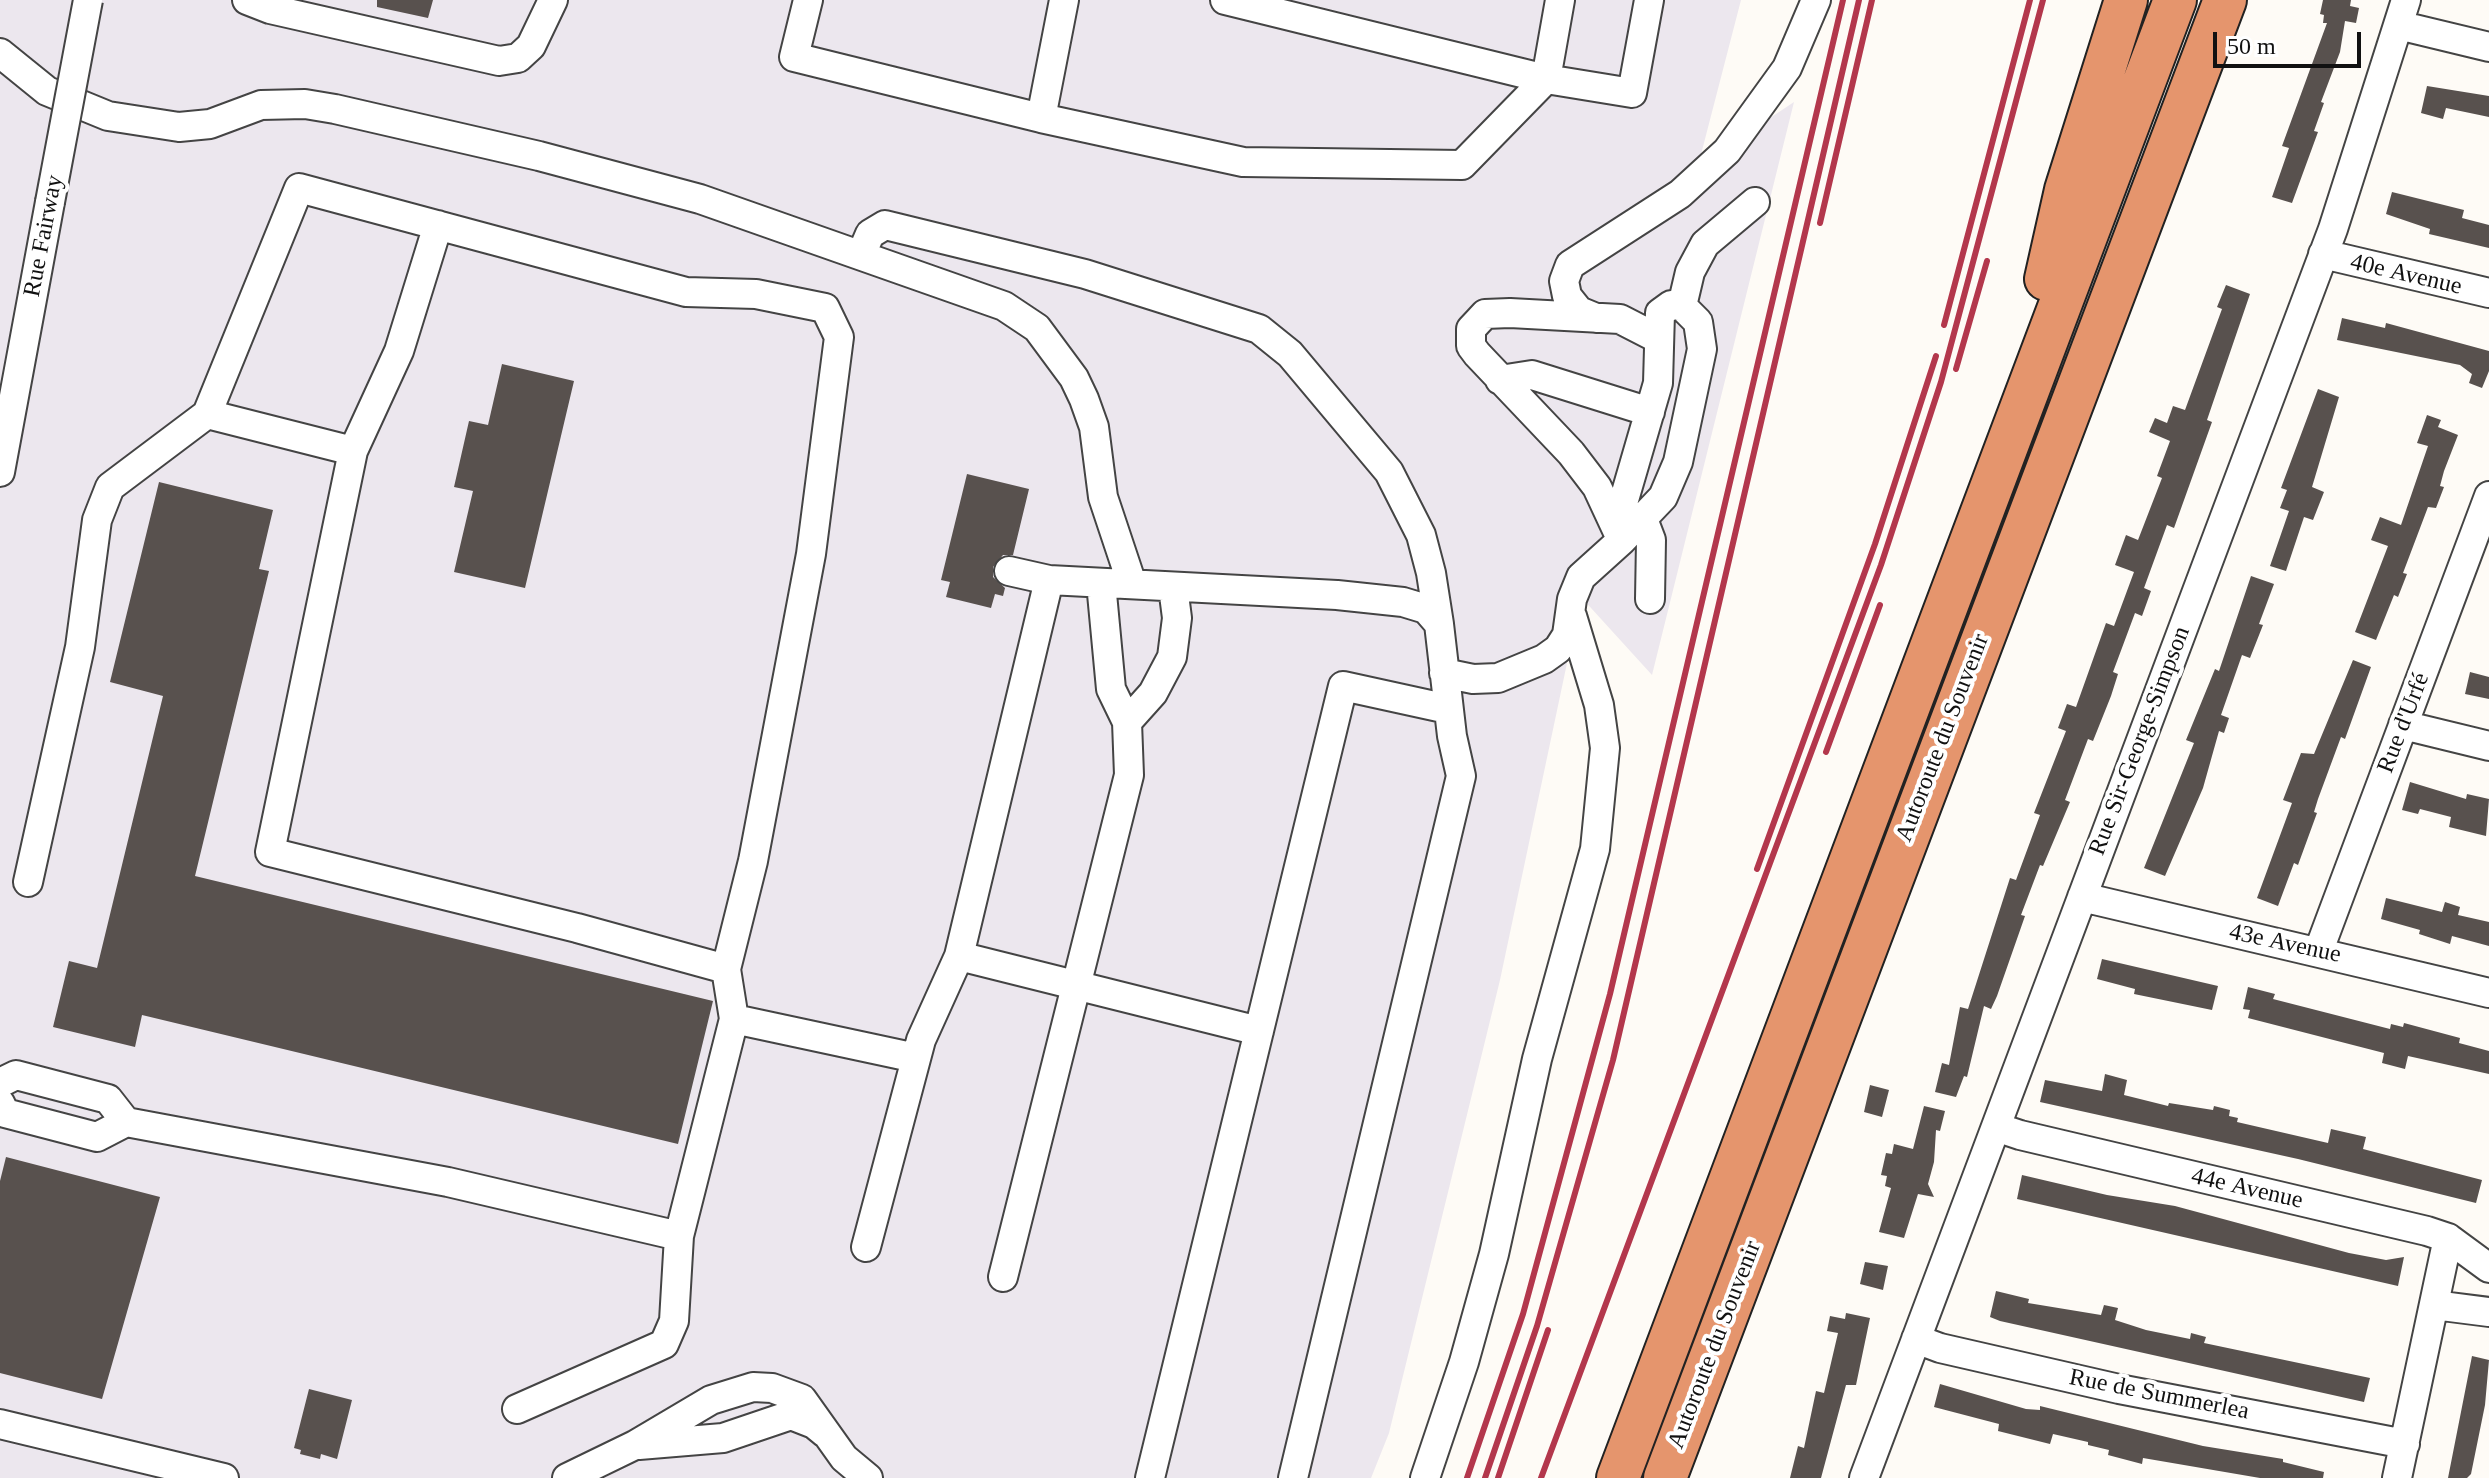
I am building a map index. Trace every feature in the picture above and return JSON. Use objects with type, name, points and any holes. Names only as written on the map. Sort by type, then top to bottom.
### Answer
[{"type":"highway","points":[[2014,427],[2066,190],[2126,0]]},
{"type":"highway","name":"Autoroute du Souvenir","points":[[1618,1478],[2175,0]]},
{"type":"highway","name":"Autoroute du Souvenir","points":[[1665,1478],[2225,0]]},
{"type":"street","name":"Rue Fairway","points":[[0,472],[88,0]]},
{"type":"street","points":[[247,0],[270,9],[499,61],[518,58],[531,46],[553,0]]},
{"type":"street","points":[[808,0],[794,57],[1041,118],[1243,162],[1462,165],[1546,79],[1560,0]]},
{"type":"street","points":[[1041,118],[1064,0]]},
{"type":"street","points":[[1225,0],[1546,79],[1632,93],[1649,0]]},
{"type":"street","points":[[1601,320],[1579,311],[1567,296],[1564,281],[1570,265],[1680,194],[1727,151],[1787,68],[1816,0]]},
{"type":"street","points":[[2402,12],[2489,47]]},
{"type":"street","name":"Rue Sir-George-Simpson","points":[[1864,1478],[2323,254],[2402,12]]},
{"type":"street","points":[[0,53],[47,91],[108,116],[166,127],[193,127],[261,105],[305,104],[335,109],[700,199],[986,299],[1037,328],[1074,378],[1094,427],[1103,497],[1132,584]]},
{"type":"street","points":[[28,882],[80,647],[97,520],[110,487],[207,414],[299,188],[686,292],[756,294],[825,308],[839,337],[811,554],[753,861],[726,969],[734,1019],[679,1236],[674,1321],[664,1344],[517,1409]]},
{"type":"street","points":[[1682,306],[1690,272],[1705,244],[1755,202]]},
{"type":"street","points":[[438,225],[399,351],[353,451],[270,852],[577,928],[726,969]]},
{"type":"street","points":[[861,255],[873,229],[893,226],[1085,274],[1259,329],[1290,354],[1389,472],[1421,535],[1431,573],[1448,709],[1461,776],[1293,1478]]},
{"type":"street","name":"40e Avenue","points":[[2323,254],[2489,293]]},
{"type":"street","points":[[1444,673],[1473,679],[1498,678],[1521,670],[1558,649],[1567,635],[1572,599],[1581,577],[1663,497],[1672,480],[1702,349],[1698,322],[1682,306],[1671,305],[1660,313],[1658,383],[1627,530]]},
{"type":"street","points":[[1650,599],[1651,540],[1627,530],[1571,453],[1471,346],[1471,329],[1478,318],[1510,313],[1631,322],[1657,338]]},
{"type":"street","points":[[1500,380],[1532,375],[1650,412]]},
{"type":"street","points":[[207,414],[353,451]]},
{"type":"street","name":"Rue d'Urfé","points":[[2319,950],[2487,506]]},
{"type":"street","points":[[1009,571],[1049,580],[1403,602],[1431,611],[1439,624]]},
{"type":"street","points":[[1403,602],[1427,590],[1431,573]]},
{"type":"street","points":[[866,1247],[916,1058],[959,956],[1049,580]]},
{"type":"street","points":[[1003,1277],[1129,775],[1127,722],[1111,689],[1101,583]]},
{"type":"street","points":[[1127,722],[1153,693],[1172,657],[1177,618],[1173,587]]},
{"type":"street","points":[[1425,1478],[1485,1290],[1537,1059],[1595,849],[1605,748],[1599,705],[1572,616]]},
{"type":"street","points":[[1150,1478],[1343,686],[1448,709]]},
{"type":"street","points":[[2403,725],[2489,746]]},
{"type":"street","name":"43e Avenue","points":[[2082,897],[2107,906],[2319,950],[2489,993]]},
{"type":"street","points":[[959,956],[1259,1031]]},
{"type":"street","points":[[734,1019],[916,1058]]},
{"type":"street","points":[[0,1083],[16,1075],[108,1099],[126,1122]]},
{"type":"street","points":[[0,1103],[5,1113],[97,1137],[126,1122],[448,1182],[679,1236]]},
{"type":"street","name":"44e Avenue","points":[[1996,1127],[2448,1238],[2489,1268]]},
{"type":"street","points":[[2397,1478],[2448,1238]]},
{"type":"street","points":[[2434,1305],[2489,1312]]},
{"type":"street","name":"Rue de Summerlea","points":[[1916,1339],[1940,1348],[2119,1389],[2405,1444]]},
{"type":"street","points":[[567,1478],[635,1445],[711,1400],[753,1387],[772,1388],[802,1399],[844,1458],[868,1478]]},
{"type":"street","points":[[635,1445],[723,1438],[791,1415],[814,1424],[826,1434]]},
{"type":"street","points":[[0,1424],[224,1478]]},
{"type":"shaded area","points":[[0,0],[1741,0],[1698,166],[1794,102],[1652,675],[1581,597],[1500,980],[1389,1433],[1371,1478],[0,1478]]},
{"type":"building","points":[[377,0],[433,0],[428,18],[377,7]]},
{"type":"building","points":[[2323,0],[2351,0],[2350,6],[2359,8],[2356,23],[2345,21],[2340,52],[2321,102],[2324,103],[2314,131],[2318,132],[2292,203],[2272,197],[2289,148],[2282,146],[2327,23],[2323,23],[2324,15],[2320,14]]},
{"type":"building","points":[[2427,86],[2489,96],[2489,117],[2446,108],[2443,119],[2421,113]]},
{"type":"building","points":[[2392,192],[2464,210],[2462,218],[2489,225],[2489,248],[2429,234],[2430,229],[2386,214]]},
{"type":"building","points":[[2226,285],[2250,294],[2207,420],[2212,422],[2174,528],[2167,525],[2144,588],[2151,591],[2142,616],[2135,613],[2113,672],[2118,674],[2111,696],[2093,741],[2088,739],[2065,800],[2070,802],[2043,866],[2040,865],[2021,915],[2025,916],[1997,996],[1991,1009],[1984,1006],[1967,1077],[1964,1076],[1956,1097],[1935,1092],[1942,1063],[1949,1065],[1960,1007],[1968,1009],[2010,878],[2016,880],[2040,815],[2034,813],[2066,731],[2058,728],[2067,704],[2076,707],[2106,623],[2114,626],[2134,572],[2115,565],[2126,535],[2138,540],[2162,478],[2157,476],[2170,441],[2149,432],[2155,418],[2167,423],[2173,406],[2185,410],[2222,309],[2217,307]]},
{"type":"building","points":[[2342,318],[2385,328],[2386,323],[2489,351],[2489,371],[2482,388],[2469,383],[2472,374],[2460,365],[2337,340]]},
{"type":"building","points":[[502,364],[574,381],[525,588],[454,572],[473,491],[454,487],[469,421],[488,425]]},
{"type":"building","points":[[2318,389],[2339,397],[2312,487],[2324,492],[2313,520],[2304,517],[2286,571],[2270,566],[2289,511],[2280,508],[2287,490],[2281,488]]},
{"type":"building","points":[[2427,415],[2441,420],[2438,427],[2458,435],[2444,471],[2440,486],[2444,487],[2436,508],[2428,507],[2403,573],[2407,574],[2398,597],[2394,595],[2376,640],[2355,632],[2388,546],[2371,540],[2380,517],[2401,525],[2428,446],[2417,443]]},
{"type":"building","points":[[967,474],[1029,489],[1013,555],[1003,555],[993,567],[993,577],[1005,588],[1003,596],[995,594],[991,608],[946,597],[950,582],[941,580]]},
{"type":"building","points":[[159,482],[273,510],[259,569],[269,571],[195,876],[713,1001],[678,1144],[142,1015],[135,1047],[53,1027],[69,961],[97,968],[163,696],[110,682]]},
{"type":"building","points":[[2251,576],[2274,584],[2259,624],[2263,625],[2250,658],[2242,655],[2221,715],[2229,718],[2224,733],[2219,731],[2203,788],[2165,876],[2144,868],[2194,743],[2186,740],[2215,669],[2219,671]]},
{"type":"building","points":[[2353,660],[2371,667],[2345,739],[2341,737],[2318,799],[2314,812],[2317,813],[2298,865],[2294,863],[2278,906],[2257,898],[2292,803],[2283,800],[2301,753],[2314,754]]},
{"type":"building","points":[[2470,672],[2489,677],[2489,699],[2465,694]]},
{"type":"building","points":[[2410,782],[2466,799],[2467,794],[2489,799],[2486,836],[2449,827],[2451,817],[2420,809],[2418,814],[2402,810]]},
{"type":"building","points":[[2386,898],[2442,912],[2445,902],[2460,907],[2458,915],[2489,922],[2489,946],[2452,936],[2450,944],[2419,934],[2420,930],[2381,919]]},
{"type":"building","points":[[2102,959],[2218,986],[2212,1010],[2134,994],[2135,989],[2097,979]]},
{"type":"building","points":[[2248,987],[2275,994],[2273,999],[2390,1029],[2391,1024],[2403,1027],[2404,1023],[2460,1038],[2459,1043],[2489,1051],[2489,1074],[2408,1056],[2405,1069],[2382,1063],[2384,1053],[2248,1018],[2250,1010],[2243,1009]]},
{"type":"building","points":[[2105,1074],[2127,1080],[2124,1095],[2168,1106],[2169,1103],[2213,1110],[2214,1106],[2230,1110],[2229,1116],[2238,1118],[2237,1122],[2328,1143],[2331,1129],[2366,1137],[2363,1149],[2482,1180],[2476,1203],[2298,1159],[2040,1102],[2045,1080],[2102,1091]]},
{"type":"building","points":[[1870,1085],[1889,1090],[1882,1117],[1864,1112]]},
{"type":"building","points":[[1924,1106],[1945,1111],[1940,1131],[1936,1130],[1934,1162],[1928,1184],[1934,1197],[1918,1194],[1904,1238],[1879,1232],[1891,1188],[1885,1186],[1887,1176],[1881,1175],[1886,1153],[1892,1154],[1894,1144],[1913,1149]]},
{"type":"building","points":[[6,1157],[160,1197],[102,1399],[0,1373],[0,1181]]},
{"type":"building","points":[[2022,1175],[2107,1195],[2175,1206],[2349,1253],[2386,1260],[2404,1257],[2398,1286],[2017,1199]]},
{"type":"building","points":[[1865,1262],[1888,1266],[1883,1290],[1860,1284]]},
{"type":"building","points":[[1996,1291],[2029,1299],[2028,1303],[2101,1315],[2104,1305],[2118,1308],[2115,1320],[2146,1330],[2190,1339],[2191,1333],[2206,1337],[2204,1343],[2370,1378],[2364,1402],[2000,1321],[1990,1317]]},
{"type":"building","points":[[1846,1313],[1870,1318],[1856,1385],[1846,1385],[1821,1478],[1790,1478],[1798,1446],[1804,1448],[1816,1391],[1824,1393],[1838,1333],[1827,1331],[1830,1316],[1845,1319]]},
{"type":"building","points":[[2472,1356],[2489,1360],[2485,1405],[2471,1474],[2467,1478],[2448,1478]]},
{"type":"building","points":[[1940,1384],[2026,1409],[2040,1410],[2040,1406],[2203,1446],[2283,1459],[2283,1462],[2324,1472],[2323,1478],[2260,1478],[2143,1458],[2142,1464],[2108,1455],[2109,1450],[2088,1445],[2088,1442],[2053,1434],[2050,1444],[1998,1431],[1999,1424],[1934,1407]]},
{"type":"building","points":[[309,1389],[352,1400],[337,1459],[321,1454],[320,1459],[300,1454],[301,1450],[294,1448]]},
{"type":"railway","points":[[1467,1478],[1523,1314],[1610,994],[1843,0]]},
{"type":"railway","points":[[1485,1478],[1537,1326],[1613,1060],[1859,0]]},
{"type":"railway","points":[[1820,223],[1872,0]]},
{"type":"railway","points":[[1944,325],[2030,0]]},
{"type":"railway","points":[[1541,1478],[1881,565],[1941,382],[2043,0]]},
{"type":"railway","points":[[1956,369],[1987,261]]},
{"type":"railway","points":[[1757,869],[1875,544],[1936,356]]},
{"type":"railway","points":[[1826,752],[1880,605]]},
{"type":"railway","points":[[1498,1478],[1548,1330]]}]
